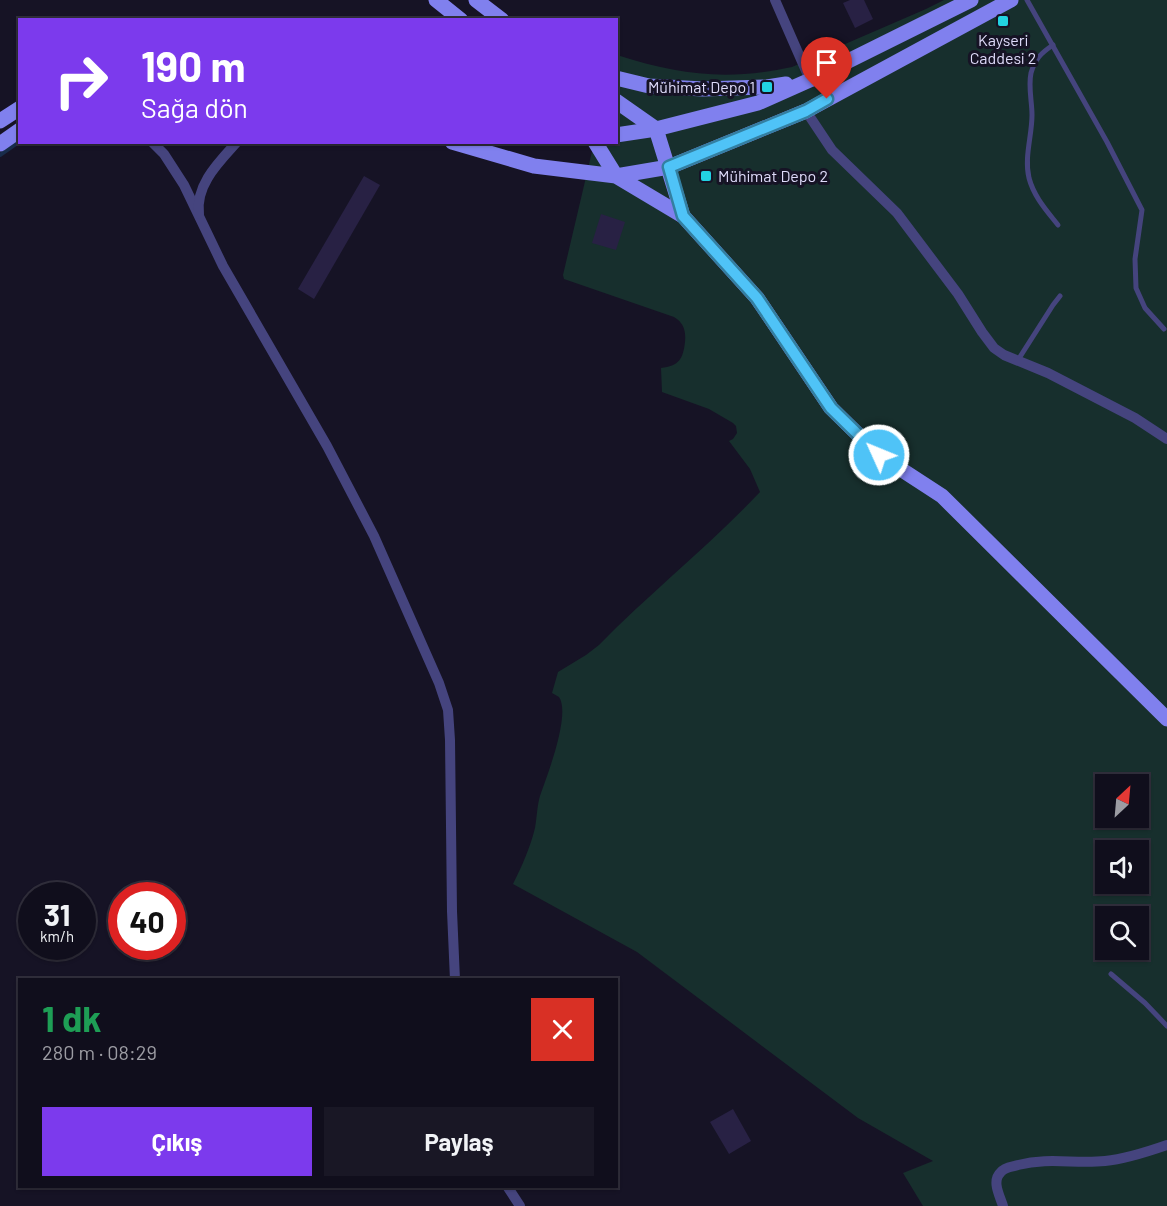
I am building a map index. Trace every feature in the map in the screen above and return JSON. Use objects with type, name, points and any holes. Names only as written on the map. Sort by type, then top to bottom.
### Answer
[{"type":"street","points":[[436,0],[458,18]]},
{"type":"street","points":[[476,0],[499,18]]},
{"type":"street","points":[[775,0],[810,80]]},
{"type":"street","points":[[618,135],[657,129],[758,102],[810,80],[972,0]]},
{"type":"street","points":[[459,144],[534,166],[616,176],[669,167],[806,111],[1011,0]]},
{"type":"street","points":[[618,78],[649,86],[703,89],[767,87],[810,80]]},
{"type":"street","points":[[618,102],[657,129],[683,216]]},
{"type":"street","points":[[0,121],[18,109]]},
{"type":"street","points":[[806,111],[832,150],[897,213],[958,294],[994,348],[1004,355],[1048,373],[1135,418],[1167,439]]},
{"type":"street","points":[[0,144],[18,131]]},
{"type":"street","points":[[154,144],[164,154],[184,185],[223,266],[327,446],[374,536],[442,692],[448,710],[450,740],[455,978]]},
{"type":"street","points":[[200,220],[198,204],[205,181],[235,144]]},
{"type":"street","points":[[596,144],[616,176],[683,216],[757,298],[831,408],[879,455],[942,496],[1167,719]]},
{"type":"street","points":[[1004,1206],[996,1182],[998,1175],[1004,1169],[1051,1160],[1106,1161],[1167,1145]]},
{"type":"street","points":[[508,1188],[520,1206]]},
{"type":"lane","points":[[1027,0],[1107,142],[1142,210],[1135,259],[1136,288],[1145,308],[1164,329]]},
{"type":"lane","points":[[1053,45],[1040,54],[1031,74],[1032,128],[1027,163],[1032,188],[1058,225]]},
{"type":"lane","points":[[1017,361],[1060,296]]},
{"type":"lane","points":[[1111,974],[1145,1003],[1167,1026]]},
{"type":"green space","points":[[944,0],[1167,0],[1167,1206],[923,1206],[903,1173],[933,1161],[858,1118],[637,952],[513,884],[526,857],[533,835],[539,800],[560,731],[562,705],[559,697],[552,693],[558,672],[599,645],[760,492],[750,469],[729,441],[737,433],[736,426],[709,409],[662,392],[661,368],[679,361],[683,353],[685,334],[680,322],[674,317],[564,279],[563,275],[594,144],[618,144],[618,55],[662,67],[703,74],[746,74],[792,67]]},
{"type":"building","points":[[850,0],[864,0],[873,19],[855,28],[843,3]]},
{"type":"building","points":[[364,176],[380,185],[314,299],[298,289]]},
{"type":"building","points":[[601,214],[625,222],[616,250],[592,243]]},
{"type":"building","points":[[733,1109],[751,1141],[729,1154],[710,1122]]},
{"type":"waterway","points":[[0,155],[18,142]]},
{"type":"place","name":"Kayseri Caddesi 2","points":[[1003,21]]},
{"type":"place","name":"Mühimat Depo 1","points":[[767,87]]},
{"type":"place","name":"Mühimat Depo 2","points":[[706,176]]},
{"type":"route","points":[[827,99],[806,111],[669,167],[683,216],[757,298],[831,408],[879,455]]}]
